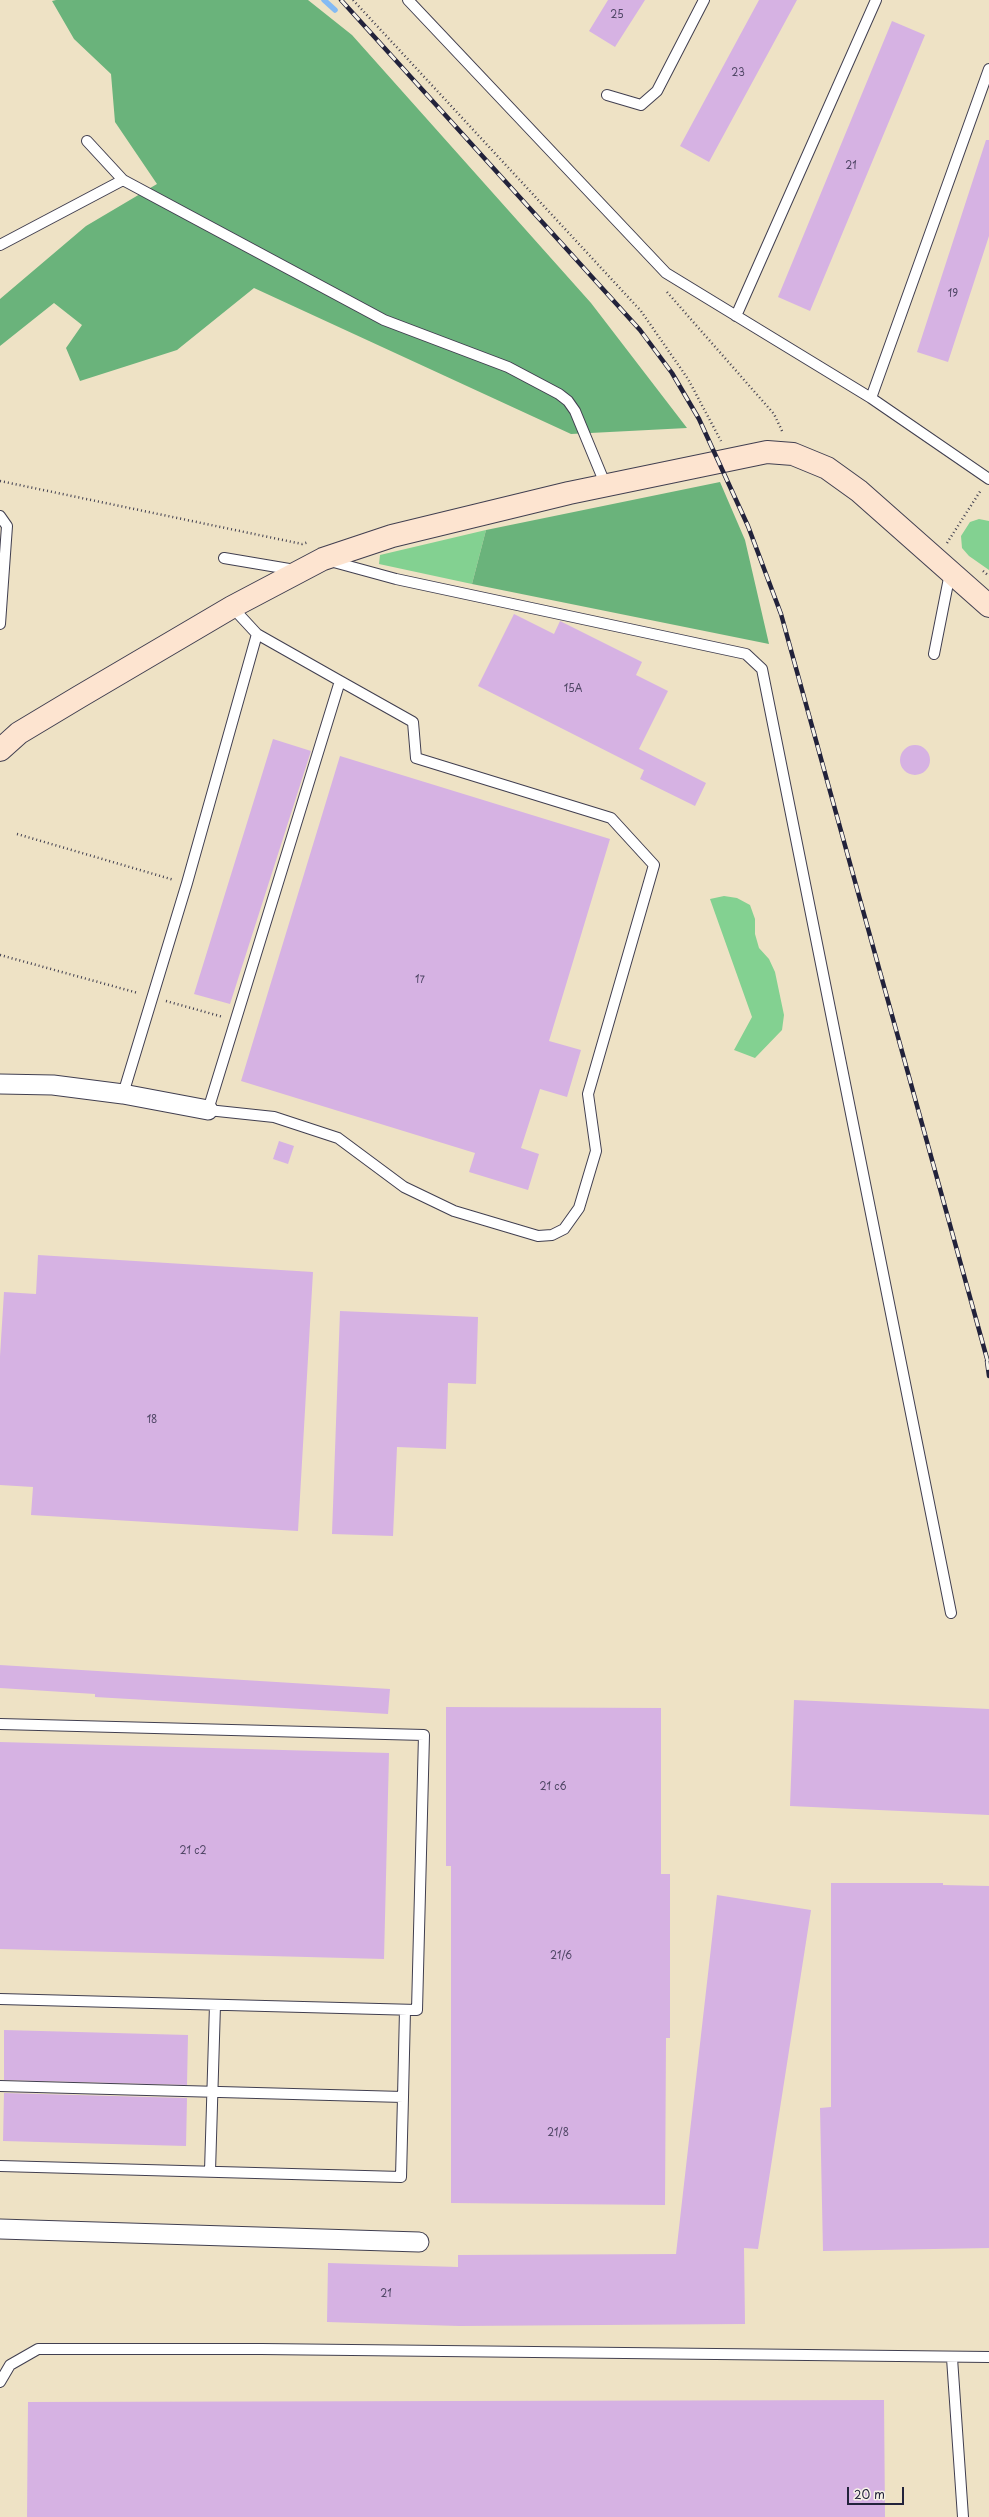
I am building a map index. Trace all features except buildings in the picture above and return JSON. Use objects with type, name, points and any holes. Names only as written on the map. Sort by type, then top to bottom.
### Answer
[{"type":"street","points":[[0,750],[19,733],[232,607],[299,571],[319,549],[392,536],[606,486],[768,452],[793,454],[827,468],[859,491],[989,606]]},
{"type":"street","points":[[0,1084],[53,1085],[123,1094],[208,1110]]},
{"type":"street","points":[[0,2229],[419,2242]]},
{"type":"lane","points":[[408,0],[666,273],[871,398],[989,479]]},
{"type":"lane","points":[[607,96],[640,105],[657,92],[704,0]]},
{"type":"lane","points":[[736,316],[876,0]]},
{"type":"lane","points":[[871,398],[989,68]]},
{"type":"lane","points":[[87,141],[123,180],[384,320],[508,367],[559,394],[568,401],[575,411],[606,486]]},
{"type":"lane","points":[[0,245],[123,180]]},
{"type":"lane","points":[[0,516],[7,526],[0,624]]},
{"type":"lane","points":[[319,549],[396,579],[746,654],[762,669],[952,1613]]},
{"type":"lane","points":[[224,558],[299,571]]},
{"type":"lane","points":[[934,654],[950,573]]},
{"type":"lane","points":[[232,607],[257,634],[413,722],[416,758],[611,818],[654,865],[588,1094],[596,1151],[579,1208],[564,1229],[552,1235],[538,1236],[454,1211],[404,1187],[338,1138],[274,1117],[208,1110],[340,681]]},
{"type":"lane","points":[[123,1094],[187,883],[257,634]]},
{"type":"lane","points":[[0,1724],[424,1735],[417,2010],[0,2000]]},
{"type":"lane","points":[[210,2171],[215,2005]]},
{"type":"lane","points":[[0,2166],[401,2176],[405,2010]]},
{"type":"lane","points":[[0,2086],[403,2097]]},
{"type":"lane","points":[[0,2382],[10,2365],[38,2349],[261,2349],[952,2358],[989,2357]]},
{"type":"lane","points":[[952,2358],[964,2517]]},
{"type":"path","points":[[354,0],[641,311],[688,379],[722,443]]},
{"type":"path","points":[[783,433],[789,434]]},
{"type":"path","points":[[941,538],[947,543],[989,479]]},
{"type":"path","points":[[0,481],[302,544],[319,549]]},
{"type":"path","points":[[17,834],[187,883]]},
{"type":"path","points":[[0,955],[235,1020]]},
{"type":"green space","points":[[308,0],[352,35],[591,303],[687,428],[571,434],[254,288],[177,350],[80,381],[66,348],[82,325],[54,303],[0,346],[0,299],[86,226],[157,184],[115,122],[111,74],[74,39],[52,1]]},
{"type":"green space","points":[[720,482],[745,540],[769,644],[472,584],[486,530]]},
{"type":"green space","points":[[979,519],[989,521],[989,570],[969,556],[962,548],[961,536],[970,522]]},
{"type":"green space","points":[[486,530],[472,584],[379,564],[380,555]]},
{"type":"green space","points":[[724,896],[737,898],[750,905],[755,919],[755,934],[759,948],[769,959],[775,972],[784,1015],[782,1030],[755,1058],[734,1050],[752,1017],[710,899]]},
{"type":"waterway","points":[[324,0],[335,10]]},
{"type":"railway","points":[[341,0],[640,330],[672,373],[699,419],[748,526],[781,614],[989,1366]]},
{"type":"railway","points":[[987,1361],[989,1376]]}]
